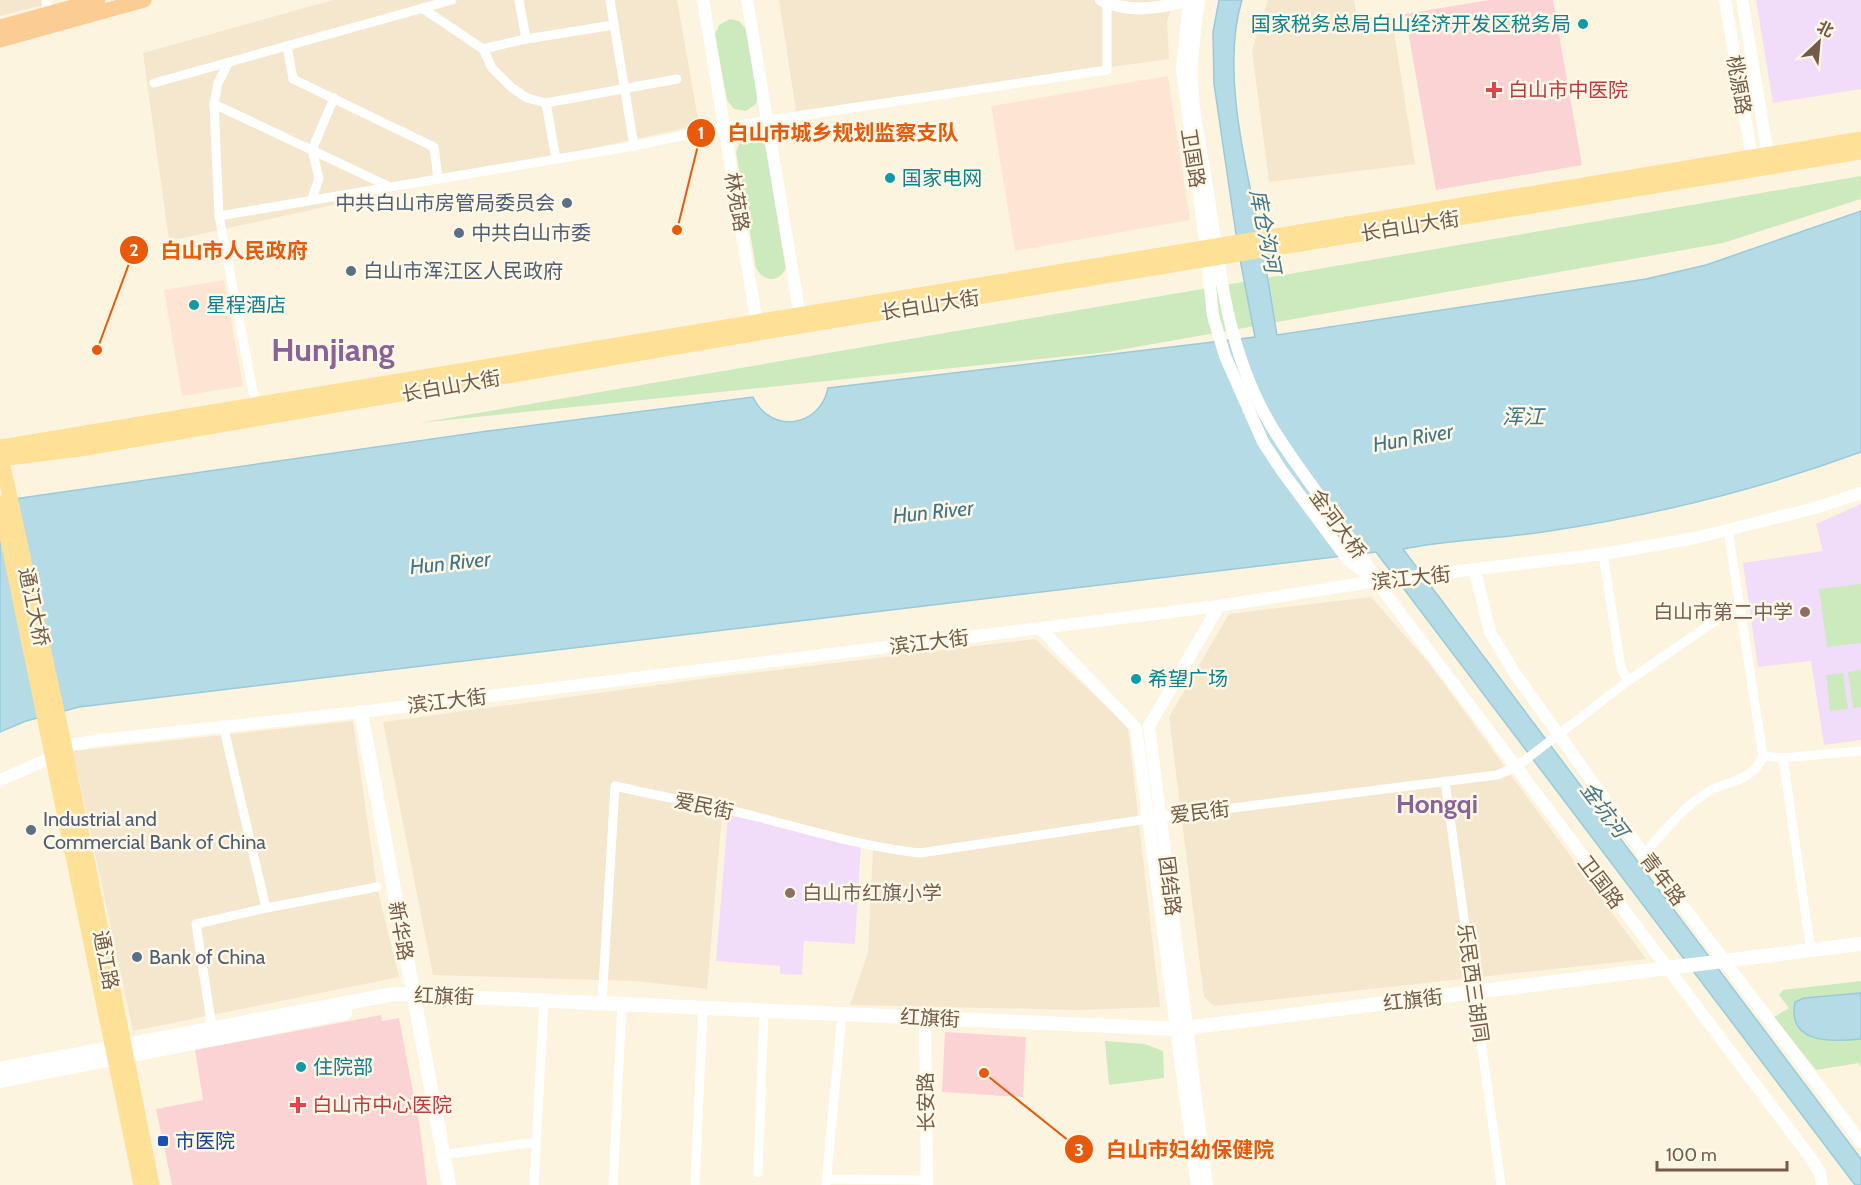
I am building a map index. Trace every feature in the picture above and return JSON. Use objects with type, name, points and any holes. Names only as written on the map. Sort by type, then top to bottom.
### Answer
[{"type":"highway","points":[[0,27],[47,7],[98,0]]},
{"type":"highway","points":[[0,40],[144,0]]},
{"type":"main road","name":"长白山大街","points":[[1769,161],[1861,139]]},
{"type":"main road","name":"长白山大街","points":[[0,454],[36,456],[256,412],[758,327],[1753,163],[1861,152]]},
{"type":"main road","name":"通江大桥","points":[[0,454],[57,743]]},
{"type":"main road","name":"通江大桥","points":[[0,502],[57,743]]},
{"type":"main road","name":"新华路","points":[[361,712],[449,1185]]},
{"type":"main road","name":"通江路","points":[[57,743],[118,1052],[141,1185]]},
{"type":"main road","name":"红旗街","points":[[0,1069],[118,1052],[212,1028],[394,994],[1182,1029],[1861,944]]},
{"type":"main road","points":[[0,1081],[118,1052],[397,1002],[413,995]]},
{"type":"main road","name":"通江路","points":[[118,1052],[152,1185]]},
{"type":"street","points":[[154,83],[452,0]]},
{"type":"street","points":[[519,0],[526,39]]},
{"type":"street","points":[[610,0],[634,146]]},
{"type":"street","name":"林苑路","points":[[703,0],[758,327]]},
{"type":"street","points":[[747,0],[801,320]]},
{"type":"street","points":[[219,216],[634,146],[724,127],[1107,70],[1104,2],[1148,9],[1189,0]]},
{"type":"street","name":"卫国路","points":[[1189,0],[1182,70],[1212,253],[1227,313]]},
{"type":"street","name":"卫国路","points":[[1199,0],[1194,45],[1193,89],[1212,253],[1213,316]]},
{"type":"street","name":"桃源路","points":[[1725,0],[1753,163]]},
{"type":"street","name":"桃源路","points":[[1742,0],[1769,161]]},
{"type":"street","points":[[422,8],[483,49],[492,68],[511,87],[527,98],[546,103],[677,79]]},
{"type":"street","points":[[483,49],[526,39],[614,25]]},
{"type":"street","points":[[287,46],[293,79],[434,147],[438,179]]},
{"type":"street","points":[[229,62],[218,83],[214,104],[219,216],[256,412]]},
{"type":"street","points":[[312,200],[319,178],[312,150],[334,98]]},
{"type":"street","points":[[546,103],[556,159]]},
{"type":"street","points":[[214,104],[388,186]]},
{"type":"street","name":"金河大桥","points":[[1227,313],[1250,383],[1269,422],[1305,479],[1376,580]]},
{"type":"street","name":"金河大桥","points":[[1213,316],[1233,378],[1263,442],[1348,560],[1376,580]]},
{"type":"street","name":"滨江大街","points":[[0,780],[57,743],[361,712],[1219,606],[1376,580],[1475,571],[1603,554],[1728,530],[1815,508],[1861,493]]},
{"type":"street","points":[[1644,854],[1672,822],[1709,792],[1753,773],[1763,756],[1728,530]]},
{"type":"street","points":[[1603,554],[1621,668],[1628,681]]},
{"type":"street","name":"青年路","points":[[1475,571],[1484,613],[1497,646],[1556,735],[1719,961],[1861,1142]]},
{"type":"street","name":"卫国路","points":[[1376,580],[1521,764],[1672,966],[1810,1157],[1820,1173],[1822,1185]]},
{"type":"street","name":"爱民街","points":[[602,1003],[615,786],[758,817],[795,828],[892,850],[920,853],[1156,817],[1497,775],[1521,764],[1628,681],[1738,605]]},
{"type":"street","points":[[1040,628],[1143,727],[1219,606]]},
{"type":"street","points":[[223,725],[266,908]]},
{"type":"street","name":"团结路","points":[[1143,727],[1182,1029],[1197,1185]]},
{"type":"street","points":[[1763,756],[1782,758],[1861,751]]},
{"type":"street","points":[[1782,758],[1811,952]]},
{"type":"street","name":"乐民西三胡同","points":[[1444,781],[1501,1185]]},
{"type":"street","points":[[212,1028],[196,924],[377,887]]},
{"type":"street","points":[[534,1185],[544,1000]]},
{"type":"street","points":[[613,1185],[622,1004]]},
{"type":"street","points":[[694,1185],[703,1008]]},
{"type":"street","points":[[758,1173],[764,1011]]},
{"type":"street","points":[[842,1014],[826,1182],[927,1183]]},
{"type":"street","name":"长安路","points":[[925,1018],[927,1183]]},
{"type":"street","name":"团结路","points":[[1182,1029],[1207,1185]]},
{"type":"street","points":[[443,1155],[536,1142]]},
{"type":"shaded area","points":[[0,0],[43,0],[43,5],[0,16]]},
{"type":"shaded area","points":[[333,0],[677,0],[699,125],[169,241],[143,53]]},
{"type":"shaded area","points":[[779,0],[1175,0],[1167,21],[1169,59],[796,111]]},
{"type":"shaded area","points":[[1268,0],[1354,0],[1357,20],[1391,13],[1415,164],[1269,182],[1252,50]]},
{"type":"shaded area","name":"白山市中医院","points":[[1489,0],[1553,0],[1582,165],[1436,190],[1405,14]]},
{"type":"shaded area","points":[[1756,0],[1861,0],[1861,89],[1773,103]]},
{"type":"shaded area","points":[[1168,76],[1190,220],[1015,251],[991,106]]},
{"type":"shaded area","name":"星程酒店","points":[[224,280],[243,386],[182,396],[164,290]]},
{"type":"shaded area","name":"白山市第二中学","points":[[1861,504],[1861,740],[1824,745],[1811,661],[1758,667],[1743,563],[1823,551],[1816,524]]},
{"type":"shaded area","points":[[1371,597],[1428,662],[1646,959],[1214,1006],[1204,997],[1169,717],[1229,614]]},
{"type":"shaded area","points":[[1035,639],[1128,727],[1160,1007],[1079,1010],[850,1005],[868,953],[873,850],[722,815],[707,989],[635,981],[433,975],[383,722],[709,678]]},
{"type":"shaded area","points":[[353,721],[377,887],[399,977],[133,1031],[73,751]]},
{"type":"shaded area","name":"白山市红旗小学","points":[[728,815],[861,844],[855,944],[804,941],[802,975],[780,974],[780,966],[716,961]]},
{"type":"shaded area","name":"白山市中心医院","points":[[381,1015],[382,1021],[399,1018],[420,1128],[427,1185],[172,1185],[156,1109],[203,1100],[195,1050]]},
{"type":"shaded area","points":[[945,1032],[1026,1037],[1023,1097],[942,1092]]},
{"type":"green space","points":[[730,19],[739,21],[746,29],[758,95],[756,104],[746,111],[734,109],[727,100],[715,34],[719,25]]},
{"type":"green space","points":[[751,137],[761,139],[768,147],[786,268],[779,276],[771,279],[763,276],[756,268],[736,152],[740,142]]},
{"type":"green space","points":[[1861,176],[1861,199],[1723,243],[1108,352],[419,423]]},
{"type":"green space","points":[[1861,584],[1861,643],[1827,647],[1819,589]]},
{"type":"green space","points":[[1861,670],[1861,707],[1853,708],[1848,672]]},
{"type":"green space","points":[[1843,673],[1848,709],[1830,711],[1826,675]]},
{"type":"green space","points":[[1861,981],[1861,1068],[1859,1063],[1816,1070],[1774,1017],[1789,1008],[1779,995],[1783,990]]},
{"type":"green space","points":[[1105,1041],[1145,1044],[1163,1051],[1164,1078],[1109,1085]]},
{"type":"water","name":"浑江","points":[[1219,0],[1242,0],[1236,27],[1234,55],[1237,115],[1277,335],[1646,279],[1706,265],[1861,211],[1861,452],[1744,490],[1664,510],[1543,532],[1403,549],[1861,1159],[1861,1185],[1855,1185],[1376,552],[79,707],[26,721],[0,732],[0,501],[488,431],[753,397],[761,409],[771,417],[782,421],[794,421],[805,418],[815,411],[823,401],[828,388],[1255,337],[1239,254],[1214,84],[1213,32]]},
{"type":"water","points":[[1861,993],[1861,1039],[1825,1040],[1804,1033],[1798,1026],[1794,1016],[1795,1002],[1804,998]]},
{"type":"place","name":"国家税务总局白山经济开发区税务局","points":[[1583,24]]},
{"type":"place","name":"白山市中医院","points":[[1494,90]]},
{"type":"place","name":"国家电网","points":[[890,178]]},
{"type":"place","name":"中共白山市房管局委员会","points":[[567,203]]},
{"type":"place","name":"白山市城乡规划监察支队","points":[[677,230]]},
{"type":"place","name":"中共白山市委","points":[[459,233]]},
{"type":"place","name":"白山市浑江区人民政府","points":[[351,271]]},
{"type":"place","name":"星程酒店","points":[[194,305]]},
{"type":"place","name":"白山市人民政府","points":[[97,350]]},
{"type":"place","name":"白山市第二中学","points":[[1805,612]]},
{"type":"place","name":"希望广场","points":[[1136,679]]},
{"type":"place","name":"Industrial and Commercial Bank of China","points":[[31,830]]},
{"type":"place","name":"白山市红旗小学","points":[[790,893]]},
{"type":"place","name":"Bank of China","points":[[137,957]]},
{"type":"place","name":"住院部","points":[[301,1067]]},
{"type":"place","name":"白山市妇幼保健院","points":[[984,1073]]},
{"type":"place","name":"白山市中心医院","points":[[298,1105]]},
{"type":"place","name":"市医院","points":[[163,1141]]},
{"type":"district","name":"Hunjiang","points":[[333,350]]},
{"type":"district","name":"Hongqi","points":[[1437,804]]},
{"type":"water label","name":"库仓沟河","points":[[1265,231]]},
{"type":"water label","name":"Hun River","points":[[1413,438]]},
{"type":"water label","name":"Hun River","points":[[933,512]]},
{"type":"water label","name":"Hun River","points":[[450,563]]},
{"type":"water label","name":"金坑河","points":[[1604,810]]}]
